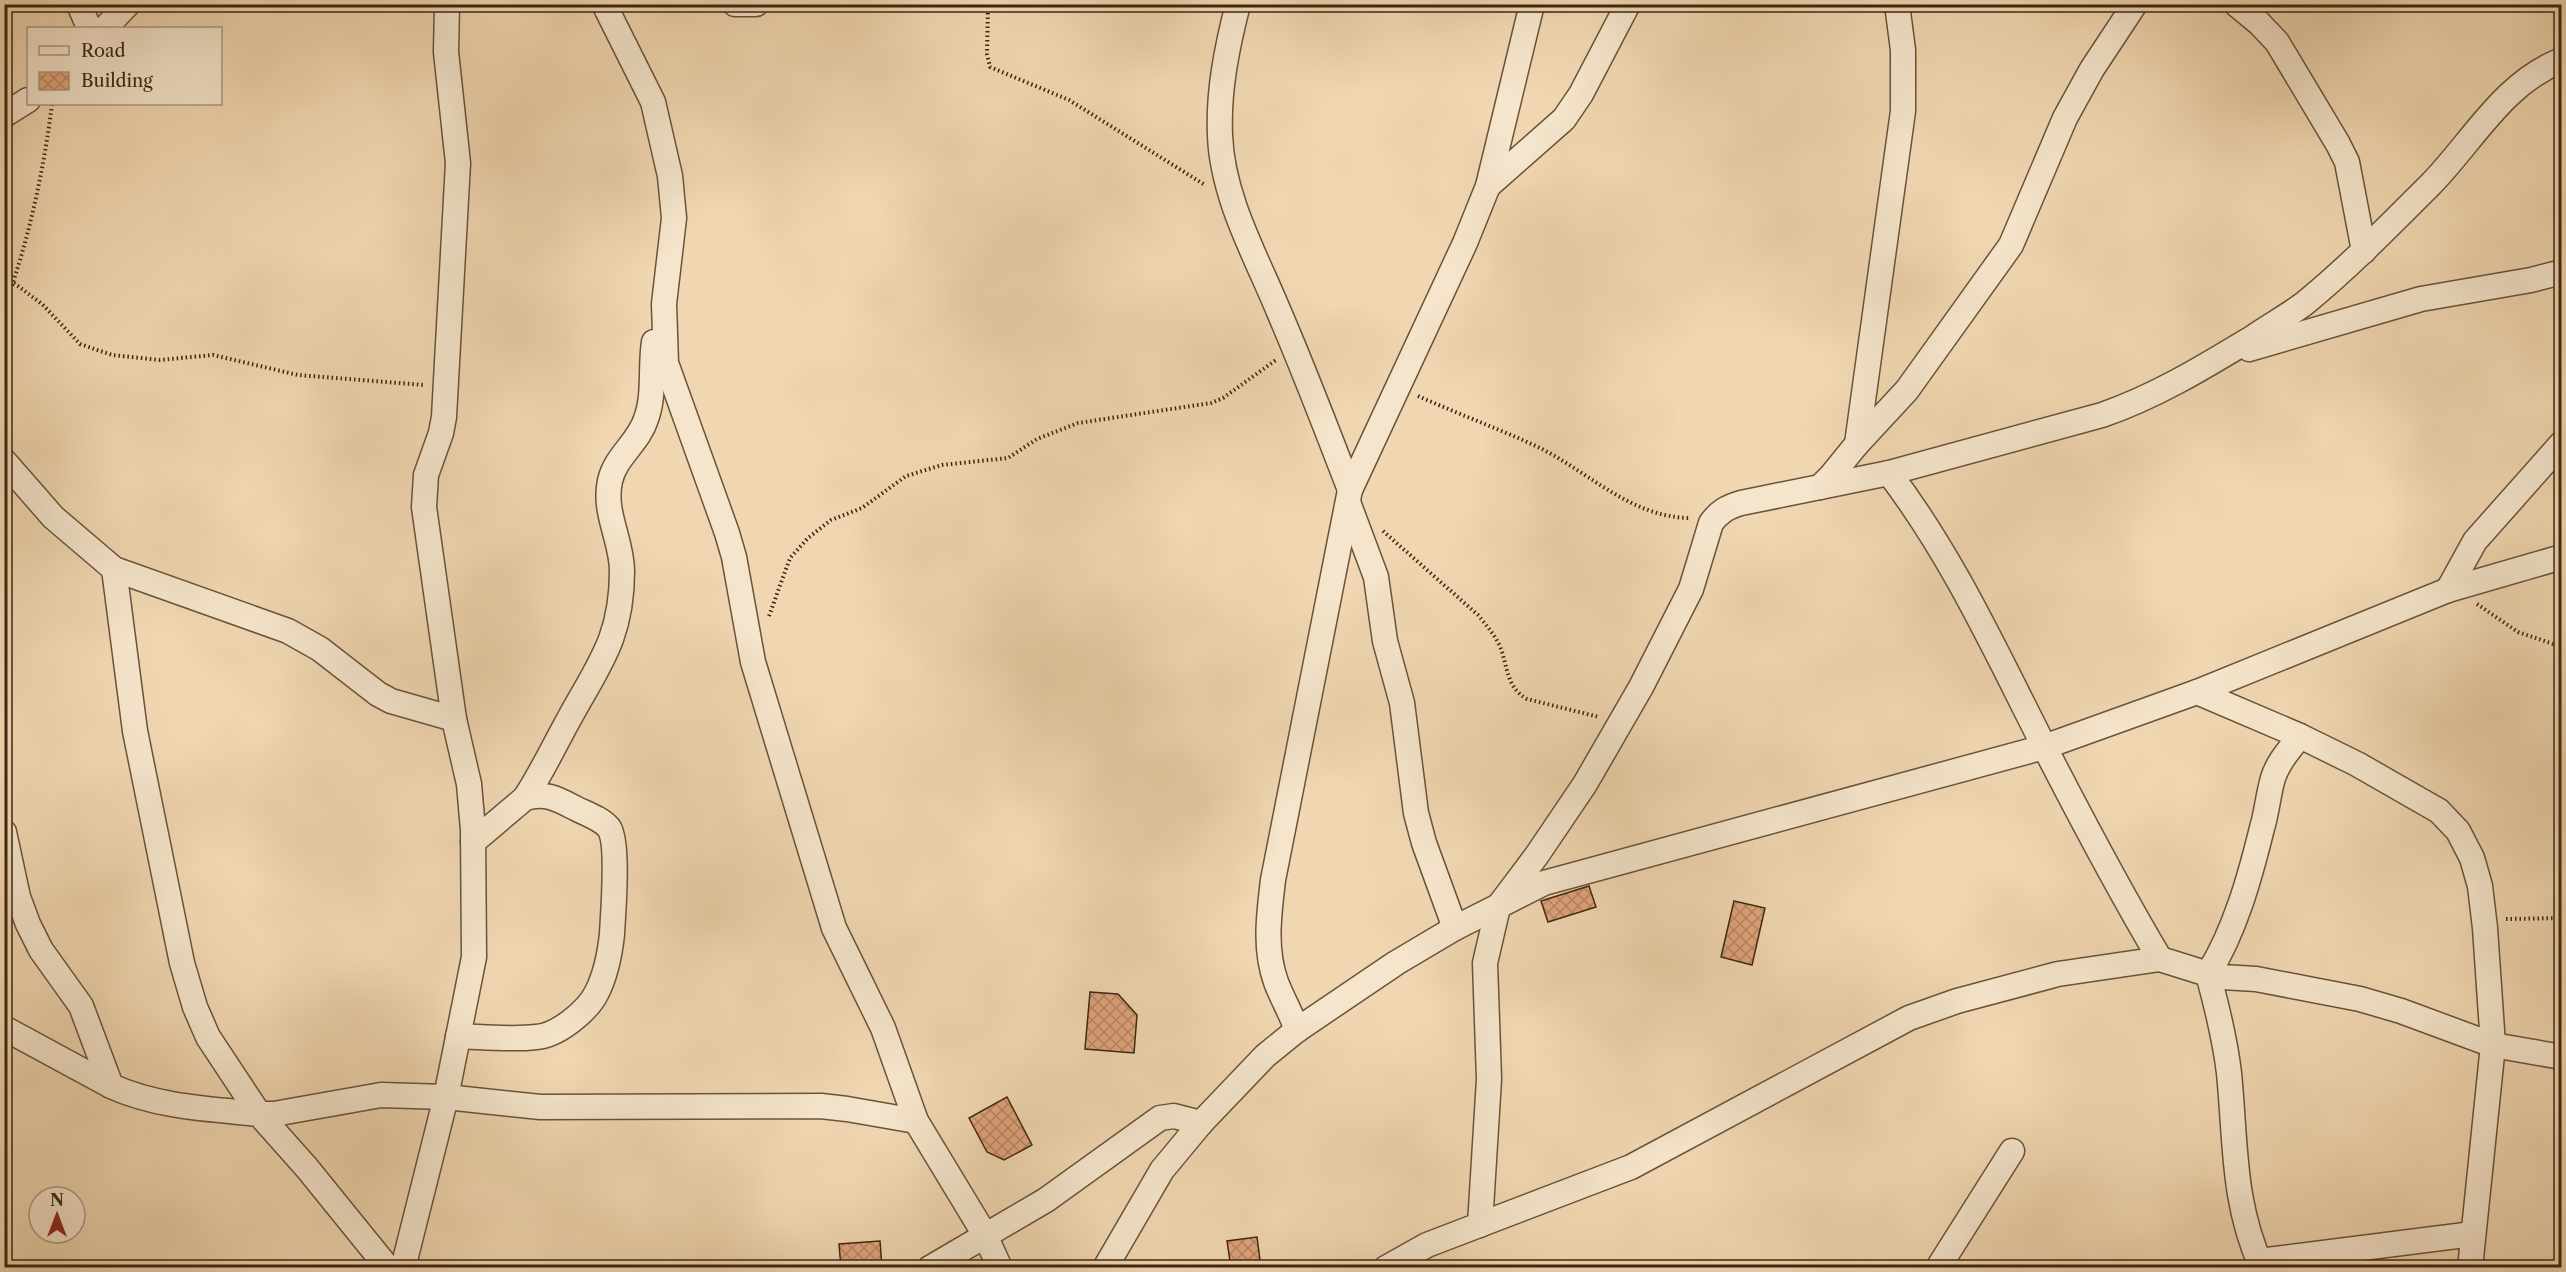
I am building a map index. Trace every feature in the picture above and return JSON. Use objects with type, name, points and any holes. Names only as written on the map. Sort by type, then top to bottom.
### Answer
[{"type":"street","points":[[79,4],[90,27]]},
{"type":"street","points":[[106,27],[128,4]]},
{"type":"street","points":[[403,1268],[446,1097],[474,957],[473,842],[469,784],[454,719],[424,507],[426,475],[441,433],[458,164],[446,52],[447,4]]},
{"type":"street","points":[[604,4],[653,102],[670,176],[674,218],[664,326],[669,376],[727,533],[734,557],[753,662],[834,928],[883,1028],[916,1121],[985,1235],[1000,1268]]},
{"type":"street","points":[[735,4],[756,4]]},
{"type":"street","points":[[1238,4],[1222,80],[1220,135],[1225,175],[1234,204],[1294,346],[1376,577],[1385,641],[1402,703],[1416,813],[1424,843],[1455,928]]},
{"type":"street","points":[[1297,1030],[1276,981],[1270,956],[1268,926],[1273,880],[1349,496],[1465,243],[1488,186],[1532,4]]},
{"type":"street","points":[[1488,186],[1564,119],[1581,94],[1628,4]]},
{"type":"street","points":[[1857,444],[1903,111],[1903,50],[1897,4]]},
{"type":"street","points":[[1820,487],[1907,390],[2012,244],[2065,117],[2092,69],[2135,4]]},
{"type":"street","points":[[2236,4],[2277,42],[2338,144],[2347,162],[2364,251]]},
{"type":"street","points":[[1480,1225],[1489,1079],[1485,963],[1498,907],[1537,855],[1585,784],[1621,723],[1684,604],[1711,524],[1717,514],[1741,503],[1889,472],[2102,416],[2129,406],[2220,357],[2292,312],[2364,251],[2441,174],[2508,94],[2528,77],[2562,60]]},
{"type":"street","points":[[4,116],[27,101]]},
{"type":"street","points":[[2220,357],[2421,300],[2562,272]]},
{"type":"street","points":[[473,842],[525,798],[548,761],[569,718],[604,658],[615,631],[620,604],[622,570],[609,511],[610,483],[617,464],[641,432],[646,419],[650,406],[654,342],[664,326]]},
{"type":"street","points":[[2452,588],[2475,541],[2562,443]]},
{"type":"street","points":[[4,461],[53,517],[114,569],[288,631],[320,650],[378,694],[391,701],[454,719]]},
{"type":"street","points":[[1889,472],[1916,508],[1971,600],[2044,747],[2133,914],[2160,959]]},
{"type":"street","points":[[1105,1268],[1162,1170],[1201,1123],[1265,1056],[1297,1030],[1455,928],[1544,883],[2044,747],[2197,692],[2452,588],[2562,557]]},
{"type":"street","points":[[114,569],[135,731],[182,963],[195,1007],[205,1030],[259,1114],[307,1168],[388,1268]]},
{"type":"street","points":[[2197,692],[2300,736],[2357,764],[2439,811],[2458,831],[2472,858],[2480,886],[2484,919],[2493,1045],[2470,1268]]},
{"type":"street","points":[[2300,736],[2284,756],[2273,777],[2256,851],[2229,933],[2208,974],[2225,1045],[2236,1177],[2242,1214],[2260,1264],[2473,1234]]},
{"type":"street","points":[[458,1036],[537,1038],[562,1029],[592,1001],[598,992],[611,947],[614,848],[610,829],[602,822],[554,797],[535,795],[525,798]]},
{"type":"street","points":[[4,832],[18,897],[28,924],[41,950],[81,1006],[111,1086]]},
{"type":"street","points":[[1386,1268],[1427,1245],[1631,1167],[1909,1018],[1957,1001],[2058,974],[2160,959],[2222,977],[2256,979],[2360,999],[2401,1011],[2493,1045],[2562,1057]]},
{"type":"street","points":[[4,1028],[132,1095],[191,1108],[274,1114],[381,1095],[446,1097],[540,1107],[821,1106],[847,1108],[916,1121]]},
{"type":"street","points":[[930,1268],[1046,1200],[1160,1118],[1174,1116],[1201,1123]]},
{"type":"street","points":[[1938,1268],[2012,1150]]},
{"type":"path","points":[[988,4],[987,54],[990,67],[1069,100],[1234,204]]},
{"type":"path","points":[[4,307],[14,283],[44,158],[52,105]]},
{"type":"path","points":[[14,283],[42,304],[80,344],[112,356],[160,360],[213,356],[298,375],[444,386]]},
{"type":"path","points":[[767,621],[790,558],[808,538],[831,519],[862,508],[906,476],[942,465],[1008,458],[1037,439],[1078,423],[1211,403],[1230,394],[1294,346]]},
{"type":"path","points":[[1398,388],[1541,449],[1605,490],[1636,504],[1672,517],[1694,518],[1717,514]]},
{"type":"path","points":[[1376,525],[1478,615],[1492,631],[1500,647],[1508,678],[1517,693],[1527,699],[1621,723]]},
{"type":"path","points":[[2452,588],[2518,632],[2562,647]]},
{"type":"path","points":[[2484,919],[2562,918]]},
{"type":"building","points":[[1589,886],[1596,907],[1548,922],[1541,901]]},
{"type":"building","points":[[1734,901],[1765,908],[1752,965],[1721,957]]},
{"type":"building","points":[[1090,992],[1118,994],[1137,1015],[1134,1053],[1085,1049]]},
{"type":"building","points":[[1007,1097],[1032,1145],[1004,1160],[987,1152],[969,1118]]},
{"type":"building","points":[[1257,1237],[1261,1268],[1231,1268],[1227,1241]]},
{"type":"building","points":[[880,1241],[882,1268],[841,1268],[839,1244]]}]
